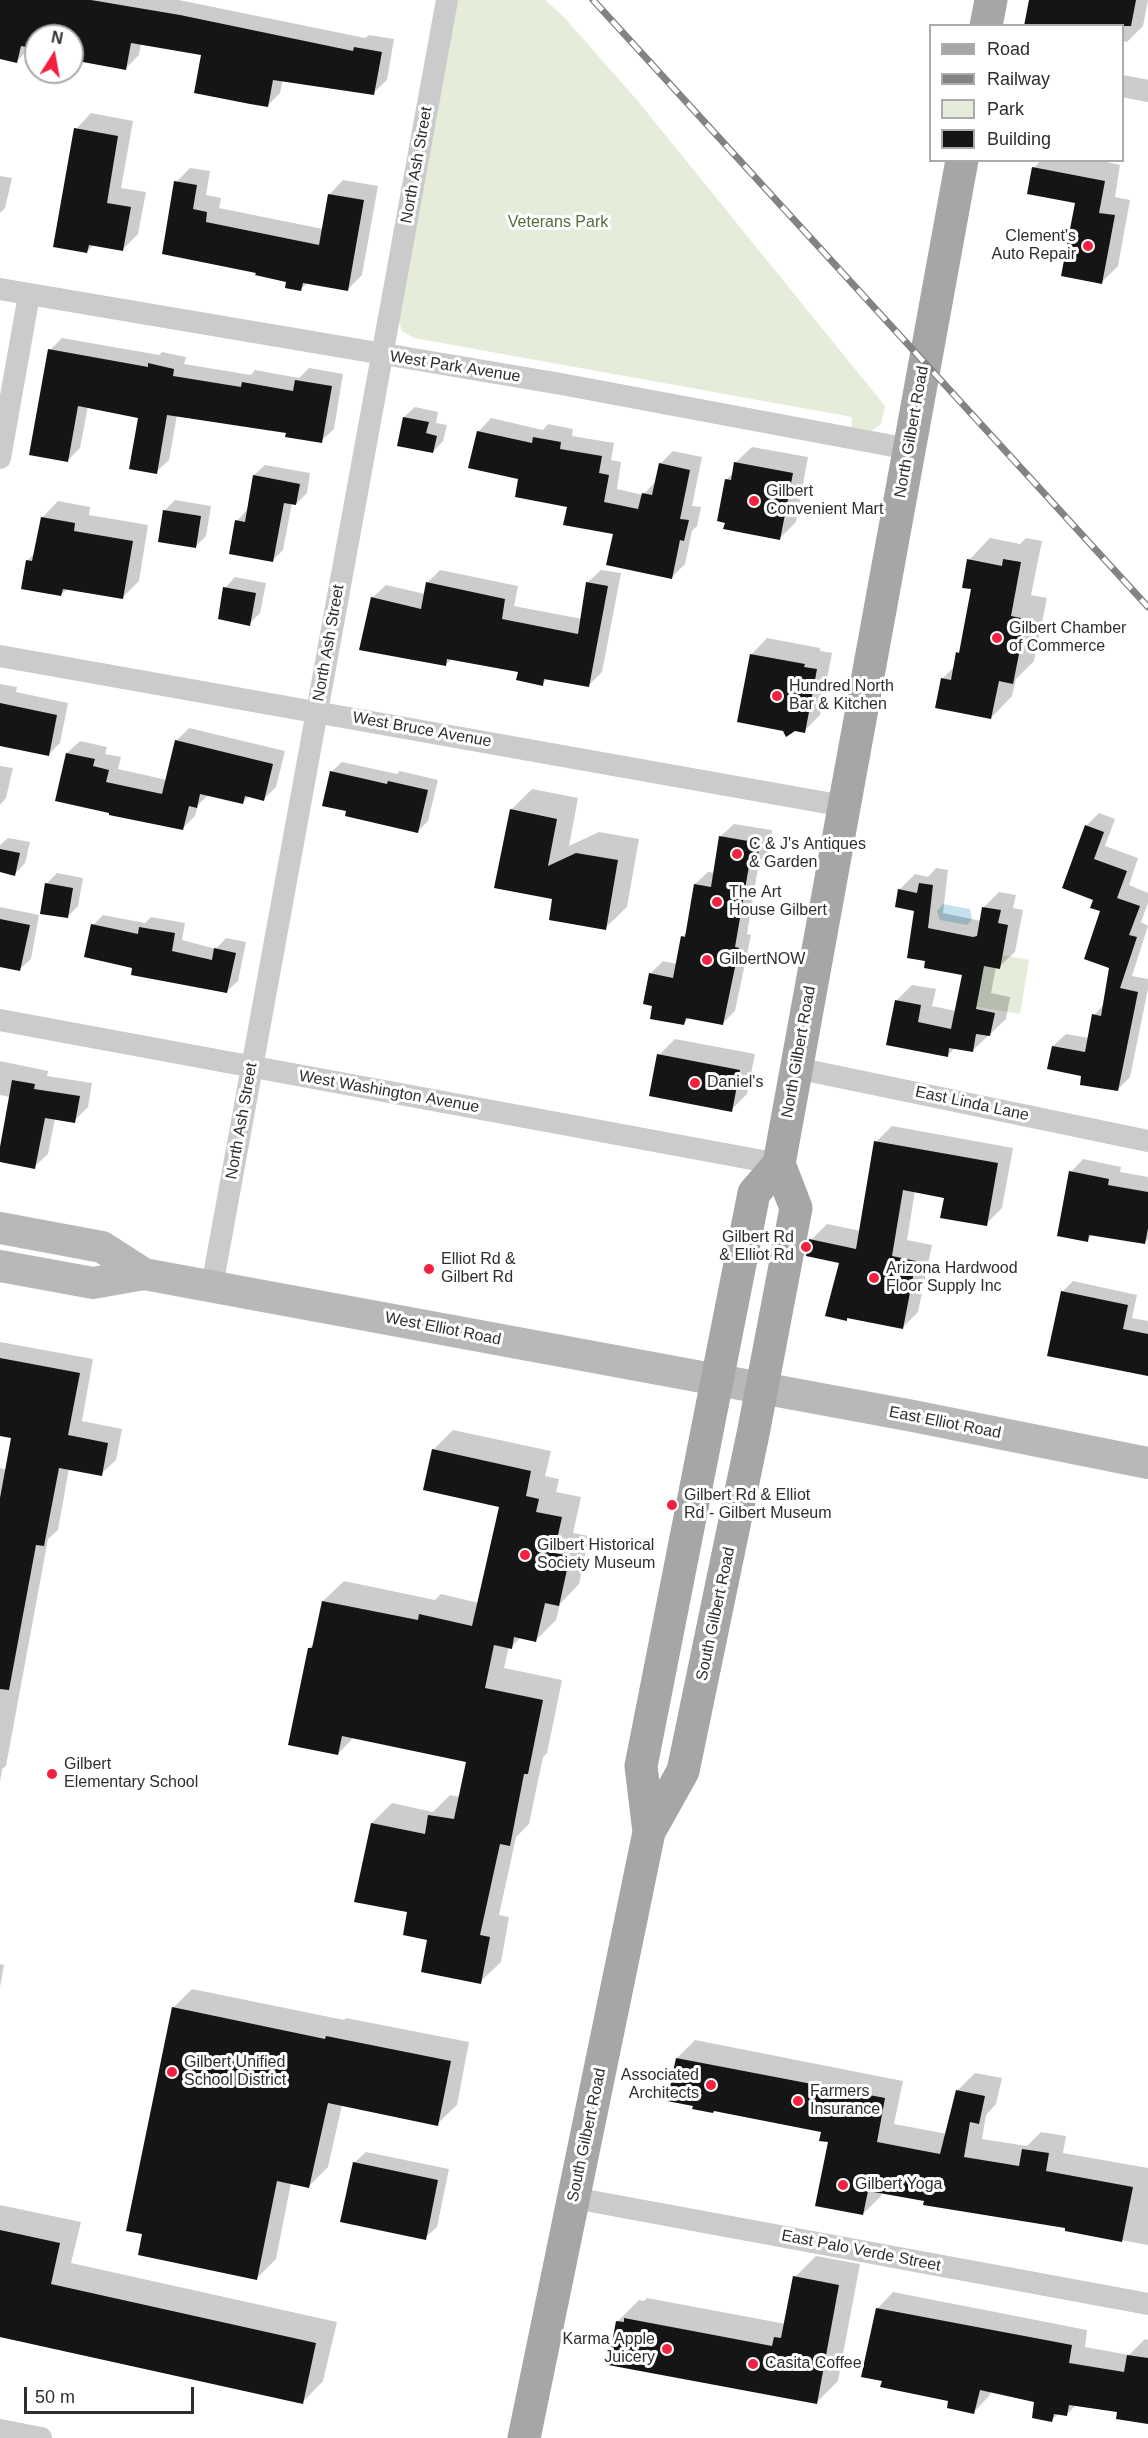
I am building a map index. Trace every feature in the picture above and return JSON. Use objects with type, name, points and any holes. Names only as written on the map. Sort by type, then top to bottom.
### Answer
[{"type":"main road","points":[[986,24],[991,0]]},
{"type":"main road","name":"North Gilbert Road","points":[[779,1164],[962,162]]},
{"type":"main road","points":[[779,1164],[796,1208],[741,1384],[754,1192],[779,1164]]},
{"type":"main road","name":"West Elliot Road","points":[[0,1228],[102,1247],[144,1274]]},
{"type":"main road","name":"West Elliot Road","points":[[0,1266],[93,1283],[144,1274],[741,1384]]},
{"type":"main road","name":"East Elliot Road","points":[[741,1384],[1148,1463]]},
{"type":"main road","name":"South Gilbert Road","points":[[649,1832],[641,1766],[741,1384]]},
{"type":"main road","name":"South Gilbert Road","points":[[524,2438],[649,1832],[683,1771],[741,1384]]},
{"type":"street","name":"North Ash Street","points":[[212,1286],[447,0]]},
{"type":"street","points":[[1124,86],[1148,91]]},
{"type":"street","name":"West Park Avenue","points":[[0,289],[561,384],[909,449]]},
{"type":"street","points":[[0,458],[29,295]]},
{"type":"street","name":"West Bruce Avenue","points":[[0,656],[844,806]]},
{"type":"street","name":"West Washington Avenue","points":[[0,1020],[779,1164]]},
{"type":"street","name":"East Linda Lane","points":[[796,1068],[1148,1141]]},
{"type":"street","name":"East Palo Verde Street","points":[[574,2198],[1148,2304]]},
{"type":"street","points":[[0,2430],[41,2438]]},
{"type":"green space","name":"Veterans Park","points":[[454,0],[545,0],[564,17],[637,100],[885,406],[881,424],[870,432],[851,431],[852,417],[414,338],[402,331],[399,322]]},
{"type":"green space","points":[[971,949],[1029,960],[1020,1014],[961,1004]]},
{"type":"water","points":[[943,904],[970,909],[972,920],[967,925],[940,920],[937,911]]},
{"type":"building","points":[[0,0],[91,0],[180,15],[353,51],[354,47],[382,52],[374,95],[273,80],[268,107],[194,93],[201,55],[131,43],[126,70],[84,62],[84,24],[24,24],[24,47],[21,46],[17,63],[0,59]]},
{"type":"building","points":[[1029,0],[1136,0],[1131,26],[1124,26],[1124,24],[1024,24]]},
{"type":"building","points":[[74,128],[118,136],[107,203],[131,207],[123,251],[89,245],[87,253],[53,247]]},
{"type":"building","name":"Clement's Auto Repair","points":[[1032,167],[1105,181],[1099,213],[1115,215],[1102,284],[1061,276],[1075,203],[1027,194]]},
{"type":"building","points":[[174,181],[197,185],[193,209],[207,212],[206,222],[319,245],[328,194],[364,200],[348,291],[303,283],[301,291],[285,288],[286,282],[255,275],[256,273],[162,254]]},
{"type":"building","points":[[48,349],[148,367],[148,363],[174,369],[173,376],[241,387],[242,382],[293,391],[295,380],[332,386],[322,443],[285,437],[286,433],[167,415],[157,474],[129,469],[138,418],[78,406],[68,462],[29,455]]},
{"type":"building","points":[[403,417],[429,422],[426,433],[437,436],[433,453],[397,446]]},
{"type":"building","points":[[477,431],[532,443],[533,437],[561,442],[560,449],[602,456],[599,473],[609,475],[604,502],[638,509],[642,493],[652,495],[659,463],[690,470],[680,519],[689,520],[684,541],[680,540],[672,579],[606,565],[613,534],[563,525],[567,507],[515,497],[518,479],[468,468]]},
{"type":"building","name":"Gilbert Convenient Mart","points":[[734,462],[793,473],[780,540],[723,529],[725,523],[717,521],[725,479],[731,480]]},
{"type":"building","points":[[253,475],[300,484],[296,505],[284,503],[273,562],[229,554],[235,520],[245,522]]},
{"type":"building","points":[[163,510],[201,516],[196,548],[158,542]]},
{"type":"building","points":[[41,517],[75,523],[74,531],[133,541],[123,599],[63,589],[61,596],[21,589],[26,560],[32,561]]},
{"type":"building","name":"Gilbert Chamber of Commerce","points":[[967,559],[1002,566],[1003,559],[1021,562],[1011,616],[1026,619],[1013,684],[999,681],[991,719],[935,708],[941,678],[951,680],[956,652],[959,653],[971,589],[962,588]]},
{"type":"building","points":[[426,582],[505,599],[502,619],[578,634],[586,582],[608,586],[589,687],[544,679],[543,686],[516,680],[518,672],[447,659],[446,666],[359,650],[371,597],[421,609]]},
{"type":"building","points":[[223,587],[256,593],[250,626],[218,619]]},
{"type":"building","name":"Hundred North Bar & Kitchen","points":[[750,654],[805,664],[804,667],[817,669],[805,733],[795,731],[786,737],[783,731],[737,722]]},
{"type":"building","points":[[0,703],[57,715],[49,756],[0,746]]},
{"type":"building","points":[[175,740],[273,764],[264,801],[245,796],[243,804],[200,794],[197,808],[189,806],[183,830],[55,801],[66,753],[95,759],[93,766],[109,770],[106,782],[162,794]]},
{"type":"building","points":[[330,771],[387,784],[388,781],[428,790],[418,833],[345,816],[346,811],[322,806]]},
{"type":"building","points":[[510,809],[557,819],[548,866],[576,853],[618,860],[606,930],[549,920],[552,899],[494,888]]},
{"type":"building","points":[[1085,825],[1104,832],[1094,859],[1127,871],[1117,898],[1140,906],[1129,935],[1137,937],[1120,988],[1138,992],[1118,1091],[1080,1085],[1081,1076],[1047,1069],[1052,1046],[1085,1052],[1092,1014],[1101,1016],[1109,968],[1084,959],[1100,911],[1090,908],[1093,900],[1062,888]]},
{"type":"building","points":[[719,836],[760,843],[756,867],[749,866],[735,947],[739,948],[723,1025],[686,1018],[684,1025],[650,1019],[652,1006],[643,1004],[649,973],[673,978],[681,936],[685,937],[694,884],[711,887]]},
{"type":"building","points":[[0,849],[20,853],[15,876],[0,872]]},
{"type":"building","points":[[45,883],[73,888],[68,918],[40,914]]},
{"type":"building","points":[[919,883],[933,885],[928,928],[977,936],[982,907],[1001,910],[998,923],[1008,925],[1000,969],[984,966],[976,1009],[995,1013],[990,1036],[976,1034],[973,1052],[949,1048],[948,1057],[886,1045],[895,1000],[921,1005],[918,1022],[951,1029],[962,975],[924,968],[925,961],[907,958],[914,911],[895,907],[898,889],[917,893]]},
{"type":"building","points":[[0,919],[30,925],[20,971],[0,967]]},
{"type":"building","points":[[91,924],[138,934],[139,927],[175,933],[172,951],[212,960],[214,948],[236,953],[227,993],[131,975],[132,968],[84,957]]},
{"type":"building","name":"Daniel's","points":[[657,1054],[740,1070],[732,1112],[649,1096]]},
{"type":"building","points":[[12,1080],[35,1084],[34,1089],[80,1096],[75,1123],[45,1118],[35,1169],[0,1162],[0,1147]]},
{"type":"building","points":[[874,1141],[998,1163],[987,1226],[940,1218],[944,1198],[903,1190],[892,1256],[916,1261],[903,1329],[825,1316],[839,1263],[806,1256],[809,1239],[856,1249]]},
{"type":"building","points":[[1069,1171],[1109,1179],[1108,1185],[1148,1192],[1148,1228],[1145,1244],[1089,1235],[1088,1242],[1057,1236]]},
{"type":"building","points":[[1061,1291],[1128,1305],[1123,1329],[1148,1334],[1148,1376],[1047,1356]]},
{"type":"building","points":[[0,1358],[80,1373],[68,1435],[108,1443],[102,1476],[59,1468],[44,1546],[36,1545],[9,1690],[0,1689],[0,1498],[11,1438],[0,1436]]},
{"type":"building","points":[[432,1449],[531,1471],[526,1496],[539,1499],[536,1512],[562,1517],[554,1553],[570,1556],[559,1606],[545,1603],[536,1642],[514,1637],[512,1649],[494,1645],[485,1688],[543,1700],[528,1774],[524,1774],[510,1846],[500,1844],[480,1935],[490,1937],[481,1984],[421,1972],[427,1940],[403,1935],[407,1912],[354,1902],[371,1823],[425,1834],[428,1815],[454,1819],[466,1762],[342,1736],[338,1755],[288,1745],[308,1648],[312,1648],[322,1601],[418,1620],[419,1614],[472,1626],[499,1507],[423,1490]]},
{"type":"building","points":[[172,2007],[325,2039],[326,2036],[451,2061],[438,2126],[328,2103],[309,2188],[277,2181],[257,2280],[138,2255],[142,2234],[126,2231]]},
{"type":"building","points":[[676,2058],[885,2098],[877,2142],[940,2154],[956,2090],[985,2096],[979,2124],[970,2122],[964,2157],[1019,2166],[1022,2149],[1049,2153],[1046,2171],[1133,2187],[1122,2242],[1065,2231],[1065,2228],[923,2205],[924,2201],[868,2191],[863,2215],[815,2206],[828,2142],[819,2141],[821,2132],[714,2111],[713,2113],[692,2109],[693,2106],[667,2101]]},
{"type":"building","points":[[353,2162],[438,2180],[426,2240],[340,2222]]},
{"type":"building","points":[[0,2230],[60,2243],[51,2284],[316,2343],[303,2404],[0,2337]]},
{"type":"building","points":[[793,2276],[839,2285],[817,2404],[608,2365],[616,2321],[624,2322],[624,2318],[772,2346],[774,2337],[781,2338]]},
{"type":"building","points":[[876,2308],[1072,2345],[1069,2363],[1124,2372],[1127,2355],[1148,2358],[1148,2424],[1116,2419],[1117,2412],[1069,2405],[1067,2416],[1054,2414],[1052,2422],[1032,2418],[1034,2402],[980,2390],[974,2414],[947,2408],[948,2401],[880,2387],[882,2381],[861,2377]]},
{"type":"railway","points":[[593,0],[1148,607]]},
{"type":"place","name":"Clement's Auto Repair","points":[[1088,246]]},
{"type":"place","name":"Gilbert Convenient Mart","points":[[754,501]]},
{"type":"place","name":"Gilbert Chamber of Commerce","points":[[997,638]]},
{"type":"place","name":"Hundred North Bar & Kitchen","points":[[777,696]]},
{"type":"place","name":"C & J's Antiques & Garden","points":[[737,854]]},
{"type":"place","name":"The Art House Gilbert","points":[[717,902]]},
{"type":"place","name":"GilbertNOW","points":[[707,960]]},
{"type":"place","name":"Daniel's","points":[[695,1083]]},
{"type":"place","name":"Gilbert Rd & Elliot Rd","points":[[806,1247]]},
{"type":"place","name":"Elliot Rd & Gilbert Rd","points":[[429,1269]]},
{"type":"place","name":"Arizona Hardwood Floor Supply Inc","points":[[874,1278]]},
{"type":"place","name":"Gilbert Rd & Elliot Rd - Gilbert Museum","points":[[672,1505]]},
{"type":"place","name":"Gilbert Historical Society Museum","points":[[525,1555]]},
{"type":"place","name":"Gilbert Elementary School","points":[[52,1774]]},
{"type":"place","name":"Gilbert Unified School District","points":[[172,2072]]},
{"type":"place","name":"Associated Architects","points":[[711,2085]]},
{"type":"place","name":"Farmers Insurance","points":[[798,2101]]},
{"type":"place","name":"Gilbert Yoga","points":[[843,2185]]},
{"type":"place","name":"Karma Apple Juicery","points":[[667,2349]]},
{"type":"place","name":"Casita Coffee","points":[[753,2364]]}]
